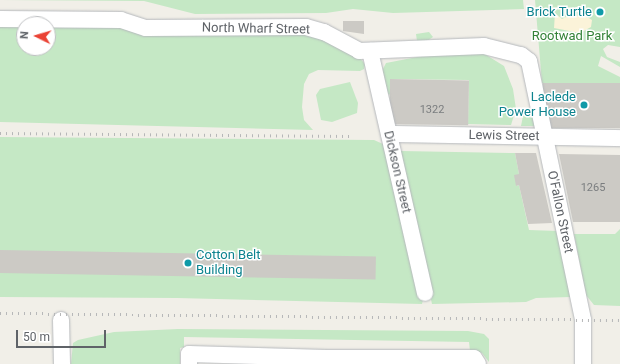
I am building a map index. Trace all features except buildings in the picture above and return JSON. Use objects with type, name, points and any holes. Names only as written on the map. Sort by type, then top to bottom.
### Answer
[{"type":"street","name":"North Wharf Street","points":[[0,19],[121,20],[146,28],[306,27],[324,32],[359,51],[484,46],[510,50],[529,61]]},
{"type":"street","name":"Dickson Street","points":[[370,51],[424,293]]},
{"type":"street","name":"O'Fallon Street","points":[[529,61],[583,320],[583,364]]},
{"type":"street","name":"Lewis Street","points":[[389,134],[620,138]]},
{"type":"street","points":[[61,320],[62,364]]},
{"type":"street","points":[[189,364],[189,354],[326,361],[474,358],[478,364]]},
{"type":"green space","points":[[0,0],[523,0],[524,9],[393,13],[353,9],[326,13],[195,14],[144,1]]},
{"type":"green space","name":"Rootwad Park","points":[[535,0],[620,0],[620,47],[608,45],[603,49],[607,57],[620,62],[620,67],[601,56],[598,66],[620,77],[620,83],[542,83]]},
{"type":"green space","points":[[0,25],[16,26],[16,56],[56,56],[56,26],[306,31],[358,56],[365,64],[364,69],[360,71],[318,70],[309,74],[304,84],[302,107],[304,120],[313,130],[0,122]]},
{"type":"green space","points":[[429,32],[433,37],[427,41],[417,41],[416,34]]},
{"type":"green space","points":[[483,53],[504,66],[513,89],[516,109],[511,125],[468,124],[469,80],[390,79],[393,96],[386,93],[382,71],[386,63],[433,54]]},
{"type":"green space","points":[[350,82],[358,103],[357,113],[332,122],[321,120],[316,95],[320,89]]},
{"type":"green space","points":[[533,112],[535,126],[521,126],[523,116]]},
{"type":"green space","points":[[0,137],[374,140],[383,144],[423,300],[422,304],[177,298],[0,297]]},
{"type":"green space","points":[[401,151],[515,153],[519,174],[516,186],[519,185],[529,230],[558,231],[571,297],[536,298],[526,302],[432,304],[400,154]]},
{"type":"green space","points":[[620,229],[620,306],[594,305],[586,295],[574,234],[615,234]]},
{"type":"green space","points":[[178,329],[468,331],[484,334],[489,339],[489,362],[482,353],[470,351],[469,342],[184,337],[184,347],[180,348],[180,364],[71,364],[73,343],[78,340],[114,332]]},
{"type":"sand","points":[[555,13],[562,19],[570,15],[587,17],[592,20],[591,27],[580,33],[554,28]]},
{"type":"railway","points":[[0,133],[349,136]]},
{"type":"railway","points":[[0,313],[620,320]]},
{"type":"place","name":"Brick Turtle","points":[[600,12]]},
{"type":"place","name":"Laclede Power House","points":[[584,105]]},
{"type":"place","name":"Cotton Belt Building","points":[[188,263]]}]
